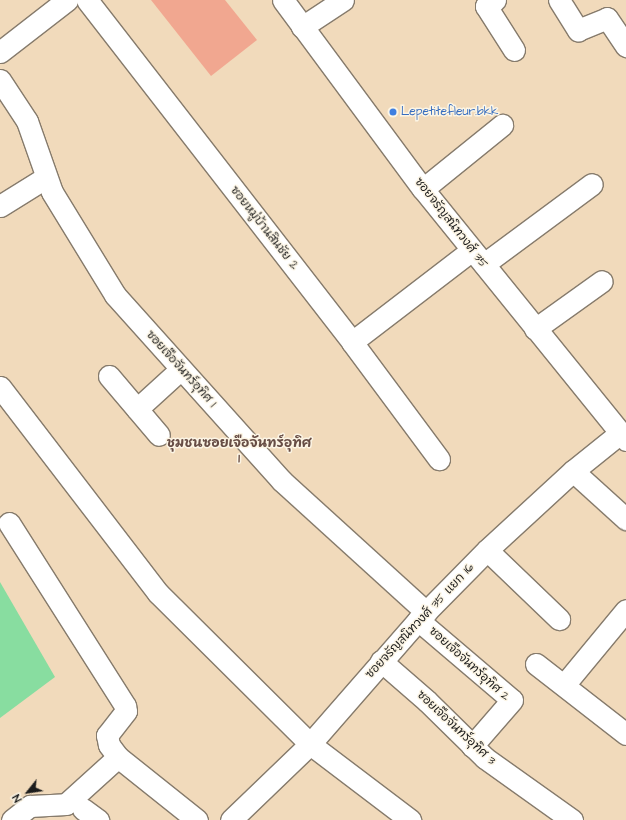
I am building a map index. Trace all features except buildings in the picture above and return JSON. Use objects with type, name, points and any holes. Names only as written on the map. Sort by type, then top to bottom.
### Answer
[{"type":"street","points":[[0,52],[67,0]]},
{"type":"street","name":"ซอยหมู่บ้านสินชัย 2","points":[[87,0],[352,342],[439,459]]},
{"type":"street","name":"ซอยจรัญสนิทวงศ์ 35","points":[[283,0],[423,190],[622,437]]},
{"type":"street","points":[[302,27],[343,0]]},
{"type":"street","points":[[495,0],[486,6],[514,50]]},
{"type":"street","points":[[559,0],[578,30],[607,18],[626,46]]},
{"type":"street","name":"ซอยเจือจันทร์อุทิศ 1","points":[[0,80],[27,121],[45,178],[115,295],[282,481],[422,616]]},
{"type":"street","points":[[423,190],[502,125]]},
{"type":"street","points":[[0,206],[45,178]]},
{"type":"street","points":[[352,342],[478,257],[592,184]]},
{"type":"street","points":[[535,329],[602,282]]},
{"type":"street","points":[[137,409],[181,369]]},
{"type":"street","points":[[109,376],[159,435]]},
{"type":"street","points":[[0,387],[158,593],[310,744],[410,820]]},
{"type":"street","name":"ซอยจรัญสนิทวงศ์ 35 แยก 16","points":[[231,820],[310,744],[381,661],[422,616],[487,550],[573,471],[622,437]]},
{"type":"street","points":[[573,471],[626,519]]},
{"type":"street","points":[[9,523],[125,706],[126,711],[106,738],[118,757],[197,820]]},
{"type":"street","points":[[487,550],[559,619]]},
{"type":"street","points":[[564,685],[626,610]]},
{"type":"street","name":"ซอยเจือจันทร์อุทิศ 2","points":[[422,616],[512,700],[472,746]]},
{"type":"street","name":"ซอยเจือจันทร์อุทิศ 3","points":[[381,661],[427,701],[472,746],[572,820]]},
{"type":"street","points":[[536,664],[626,734]]},
{"type":"street","points":[[12,820],[30,806],[66,804],[118,757]]},
{"type":"green space","points":[[0,582],[55,677],[0,718]]},
{"type":"place","name":"Lepetitefleur.bkk","points":[[393,112]]},
{"type":"district","name":"ชุมชนซอยเจือจันทร์อุทิศ 1","points":[[239,452]]}]
